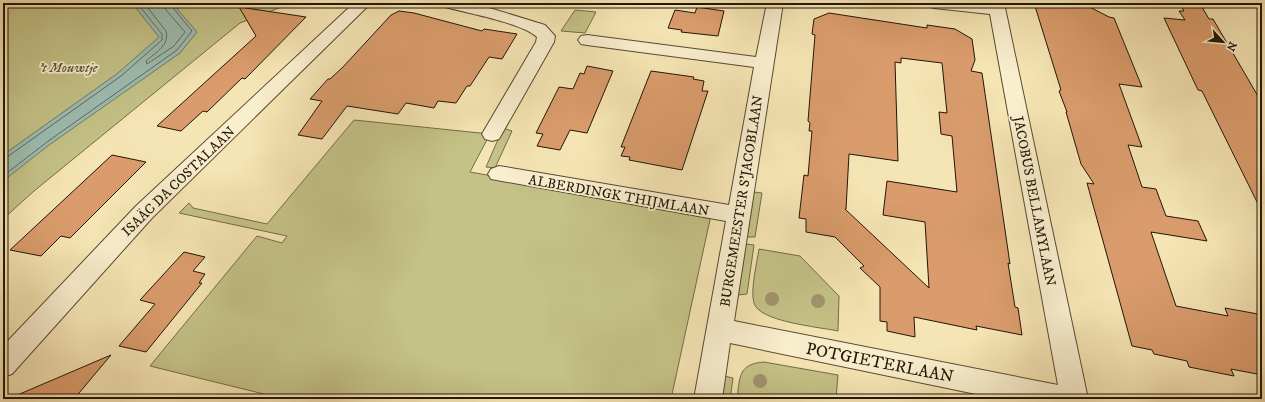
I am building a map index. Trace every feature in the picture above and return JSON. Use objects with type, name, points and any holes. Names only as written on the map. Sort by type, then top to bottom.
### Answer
[{"type":"street","points":[[447,3],[477,9],[532,26],[539,29],[546,36],[545,42],[492,134]]},
{"type":"street","name":"BURGEMEESTER S'JACOBLAAN","points":[[708,399],[764,63],[776,3]]},
{"type":"street","points":[[934,3],[996,7]]},
{"type":"street","name":"ISAÄC DA COSTALAAN","points":[[3,365],[144,212],[358,4]]},
{"type":"street","name":"JACOBUS BELLAMYLAAN","points":[[996,7],[1074,399]]},
{"type":"street","points":[[587,40],[764,63]]},
{"type":"street","name":"ALBERDINGK THIJMLAAN","points":[[499,174],[738,215]]},
{"type":"street","name":"POTGIETERLAAN","points":[[720,330],[1063,399]]},
{"type":"green space","name":"'t Mouwtje","points":[[3,3],[292,3],[240,23],[34,191],[3,219]]},
{"type":"green space","points":[[575,10],[596,12],[585,33],[561,31]]},
{"type":"green space","points":[[354,120],[490,134],[470,172],[711,215],[671,399],[284,399],[150,366],[257,236],[282,243],[287,236],[179,213],[189,203],[193,208],[267,224]]},
{"type":"green space","points":[[503,128],[512,131],[495,168],[486,167]]},
{"type":"green space","points":[[754,192],[762,193],[755,237],[747,237]]},
{"type":"green space","points":[[746,244],[754,245],[747,294],[738,295]]},
{"type":"green space","points":[[759,249],[800,256],[839,296],[838,331],[791,323],[767,315],[758,309],[754,303],[753,291]]},
{"type":"green space","points":[[764,362],[838,375],[836,399],[737,399],[742,373],[745,369],[755,363]]},
{"type":"green space","points":[[724,376],[733,378],[730,399],[721,399]]},
{"type":"water","points":[[132,3],[172,3],[197,32],[180,53],[49,145],[3,181],[3,155],[118,73],[159,37]]},
{"type":"building","points":[[1034,3],[1082,3],[1109,17],[1114,18],[1142,87],[1119,84],[1142,147],[1128,145],[1142,187],[1156,189],[1166,216],[1198,221],[1207,241],[1151,232],[1176,306],[1228,316],[1225,308],[1258,314],[1262,323],[1262,375],[1231,369],[1234,376],[1189,367],[1187,361],[1154,354],[1152,350],[1132,346],[1087,183],[1094,184],[1081,164],[1067,112],[1059,91],[1061,90]]},
{"type":"building","points":[[1180,5],[1202,7],[1209,19],[1213,19],[1262,103],[1262,212],[1202,91],[1198,90],[1164,18],[1185,20],[1179,11],[1184,11]]},
{"type":"building","points":[[239,7],[306,17],[245,79],[242,78],[207,112],[203,111],[181,131],[157,126],[256,36]]},
{"type":"building","points":[[697,7],[724,11],[718,36],[681,32],[682,30],[668,28],[675,10],[695,13]]},
{"type":"building","points":[[399,11],[414,13],[482,31],[484,29],[517,34],[502,59],[489,57],[470,86],[467,86],[456,103],[438,101],[434,108],[406,103],[398,114],[347,106],[322,139],[298,135],[322,101],[310,99],[328,79],[330,79],[343,67],[391,15]]},
{"type":"building","points":[[829,13],[927,28],[927,25],[955,29],[972,39],[975,60],[971,71],[982,73],[1010,264],[1008,263],[1015,307],[1018,308],[1022,335],[976,326],[977,330],[914,317],[915,337],[887,331],[887,322],[880,321],[880,287],[860,268],[864,266],[835,237],[806,232],[806,219],[799,218],[804,175],[808,176],[812,131],[809,131],[810,123],[808,121],[815,35],[812,34],[814,19]],"holes":[[[901,58],[942,63],[947,113],[939,112],[941,134],[952,136],[957,192],[887,181],[883,215],[925,222],[929,288],[845,209],[849,154],[898,161],[895,62],[901,63]]]},
{"type":"building","points":[[587,66],[613,71],[587,133],[570,130],[560,150],[537,146],[543,134],[536,133],[559,87],[573,89],[580,73],[584,74]]},
{"type":"building","points":[[651,71],[694,77],[693,79],[704,81],[702,91],[708,91],[682,170],[629,160],[630,157],[621,156],[625,147],[621,147]]},
{"type":"building","points":[[112,155],[146,162],[70,238],[61,236],[41,256],[10,250]]},
{"type":"building","points":[[184,252],[205,257],[193,271],[205,274],[199,283],[202,283],[146,352],[119,346],[155,304],[140,300]]},
{"type":"building","points":[[111,355],[74,399],[8,399]]}]
